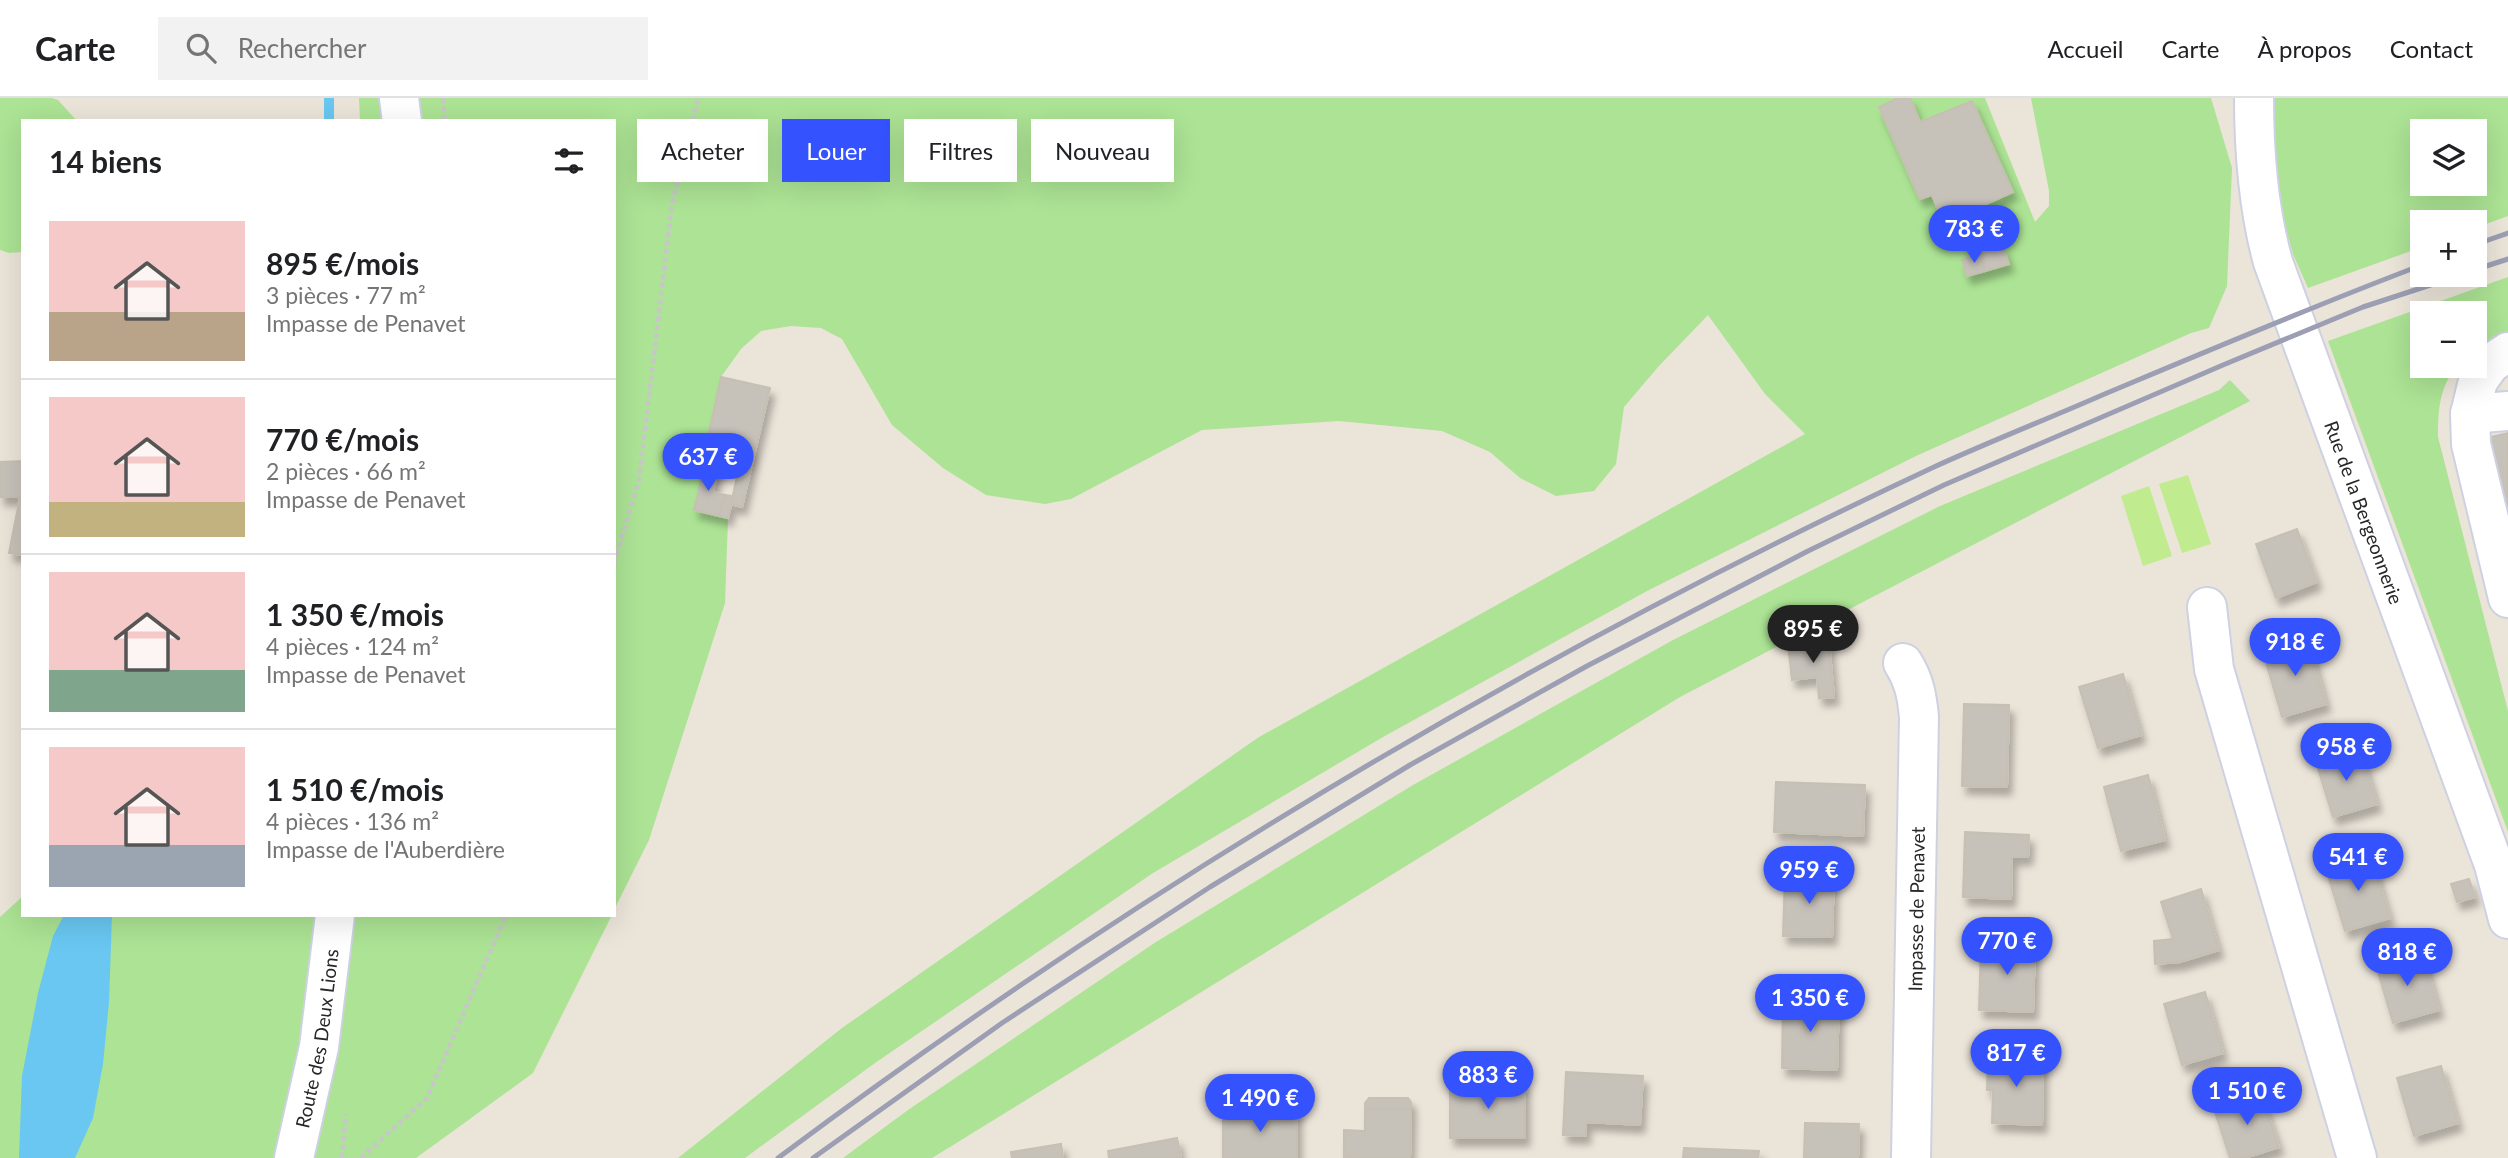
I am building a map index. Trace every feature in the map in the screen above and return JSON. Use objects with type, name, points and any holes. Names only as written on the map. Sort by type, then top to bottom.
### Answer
[{"type":"street","points":[[399,98],[402,119]]},
{"type":"street","name":"Rue de la Bergeonnerie","points":[[2254,98],[2259,199],[2273,262],[2494,864],[2508,919]]},
{"type":"street","points":[[2508,352],[2490,363],[2478,381],[2470,414],[2471,444],[2508,598]]},
{"type":"street","points":[[2470,414],[2508,411]]},
{"type":"street","points":[[2207,607],[2214,669],[2357,1158]]},
{"type":"street","name":"Impasse de Penavet","points":[[1903,663],[1912,677],[1919,717],[1911,1158]]},
{"type":"street","name":"Route des Deux Lions","points":[[294,1158],[319,1047],[335,917]]},
{"type":"path","points":[[443,98],[444,119]]},
{"type":"path","points":[[616,556],[639,480],[672,204],[698,98]]},
{"type":"path","points":[[361,1158],[428,1098],[505,917]]},
{"type":"green space","points":[[0,98],[58,100],[75,119],[21,119],[21,252],[0,250]]},
{"type":"green space","points":[[359,98],[1985,98],[2035,222],[2049,206],[2049,191],[2031,98],[2211,98],[2232,168],[2227,286],[2209,328],[2191,333],[1916,456],[1647,591],[1383,737],[1153,873],[875,1063],[745,1158],[678,1158],[842,1028],[1259,737],[1805,434],[1765,394],[1708,315],[1624,407],[1616,464],[1594,491],[1556,496],[1520,478],[1490,452],[1442,431],[1339,421],[1202,430],[1071,499],[1045,504],[986,495],[943,468],[892,425],[842,339],[821,328],[791,326],[761,331],[741,349],[721,377],[694,509],[728,518],[725,603],[649,840],[616,906],[616,119],[360,119]]},
{"type":"green space","points":[[2272,98],[2508,98],[2508,216],[2487,224],[2487,210],[2410,210],[2410,251],[2308,288],[2293,254],[2277,197]]},
{"type":"green space","points":[[2508,277],[2508,333],[2487,345],[2487,301],[2440,301],[2487,287],[2487,284]]},
{"type":"green space","points":[[2410,312],[2410,378],[2449,378],[2443,390],[2439,409],[2438,437],[2508,711],[2508,832],[2328,341]]},
{"type":"green space","points":[[2230,380],[2250,401],[1680,697],[932,1158],[843,1158],[908,1110],[1156,942],[1413,785],[1673,640],[1940,506],[2219,390]]},
{"type":"green space","points":[[2188,475],[2211,544],[2182,553],[2159,484]]},
{"type":"green space","points":[[2149,486],[2172,556],[2143,566],[2121,496]]},
{"type":"green space","points":[[21,898],[21,917],[611,917],[533,1073],[416,1158],[0,1158],[0,917]]},
{"type":"water","points":[[63,917],[112,917],[109,1002],[103,1064],[93,1118],[75,1158],[19,1158],[22,1076],[38,993],[53,936]]},
{"type":"building","points":[[1898,98],[1910,98],[1920,122],[1972,101],[2013,192],[1975,209],[1980,219],[1947,232],[1932,195],[1920,199],[1879,107]]},
{"type":"building","points":[[2003,247],[2009,264],[1985,271],[1980,254]]},
{"type":"building","points":[[1980,254],[1985,271],[1967,276],[1962,260]]},
{"type":"building","points":[[721,377],[770,388],[742,507],[731,504],[741,458],[705,451]]},
{"type":"building","points":[[2508,433],[2508,517],[2487,438]]},
{"type":"building","points":[[708,451],[714,453],[705,490],[725,495],[719,516],[694,510]]},
{"type":"building","points":[[714,453],[722,454],[713,492],[705,490]]},
{"type":"building","points":[[21,461],[21,555],[9,553],[20,497],[0,497],[0,462]]},
{"type":"building","points":[[725,495],[733,496],[728,518],[719,516]]},
{"type":"building","points":[[2297,529],[2317,582],[2276,598],[2256,544]]},
{"type":"building","points":[[2308,639],[2326,704],[2282,717],[2263,652]]},
{"type":"building","points":[[1829,641],[1834,697],[1819,698],[1817,677],[1792,680],[1788,645]]},
{"type":"building","points":[[2123,674],[2141,735],[2098,748],[2079,687]]},
{"type":"building","points":[[1964,704],[2009,705],[2007,787],[1962,786]]},
{"type":"building","points":[[2360,749],[2377,804],[2333,817],[2316,762]]},
{"type":"building","points":[[2148,775],[2165,840],[2121,851],[2104,787]]},
{"type":"building","points":[[1776,782],[1865,785],[1863,836],[1774,832]]},
{"type":"building","points":[[1965,832],[2029,835],[2028,857],[2012,857],[2011,899],[1963,897]]},
{"type":"building","points":[[2371,855],[2390,918],[2345,931],[2326,869]]},
{"type":"building","points":[[1785,875],[1834,876],[1832,937],[1783,936]]},
{"type":"building","points":[[2469,879],[2475,897],[2457,902],[2451,884]]},
{"type":"building","points":[[2201,889],[2219,950],[2180,962],[2155,964],[2154,941],[2173,939],[2161,902]]},
{"type":"building","points":[[1981,943],[2035,945],[2033,1012],[1979,1010]]},
{"type":"building","points":[[2422,952],[2439,1010],[2393,1023],[2376,965]]},
{"type":"building","points":[[2205,992],[2223,1053],[2182,1065],[2164,1004]]},
{"type":"building","points":[[1783,999],[1839,999],[1837,1070],[1782,1068]]},
{"type":"building","points":[[1988,1056],[2043,1057],[2042,1125],[1992,1123],[1993,1090],[1987,1090]]},
{"type":"building","points":[[2441,1066],[2458,1123],[2414,1136],[2397,1078]]},
{"type":"building","points":[[1566,1072],[1643,1076],[1640,1125],[1586,1122],[1586,1136],[1563,1135]]},
{"type":"building","points":[[1450,1083],[1525,1083],[1525,1138],[1450,1138]]},
{"type":"building","points":[[2261,1093],[2279,1147],[2245,1158],[2230,1158],[2214,1109]]},
{"type":"building","points":[[1369,1098],[1408,1098],[1411,1109],[1365,1109]]},
{"type":"building","points":[[1223,1109],[1297,1109],[1297,1158],[1223,1158]]},
{"type":"building","points":[[1365,1109],[1411,1109],[1410,1158],[1344,1158],[1344,1130],[1365,1131]]},
{"type":"building","points":[[1805,1123],[1859,1124],[1858,1158],[1804,1158]]},
{"type":"building","points":[[1177,1138],[1181,1158],[1109,1158],[1108,1151]]},
{"type":"building","points":[[1061,1144],[1063,1158],[1012,1158],[1011,1152]]},
{"type":"building","points":[[1684,1148],[1759,1151],[1758,1158],[1683,1158]]},
{"type":"waterway","points":[[329,98],[329,119]]},
{"type":"railway","points":[[2487,240],[2508,233]]},
{"type":"railway","points":[[2487,266],[2508,259]]},
{"type":"railway","points":[[778,1158],[1053,963],[1195,871],[1484,698],[1632,617],[1782,540],[1955,457],[2410,270]]},
{"type":"railway","points":[[813,1158],[1002,1023],[1210,887],[1410,765],[1587,666],[1808,551],[1944,485],[2363,307],[2424,287]]}]
